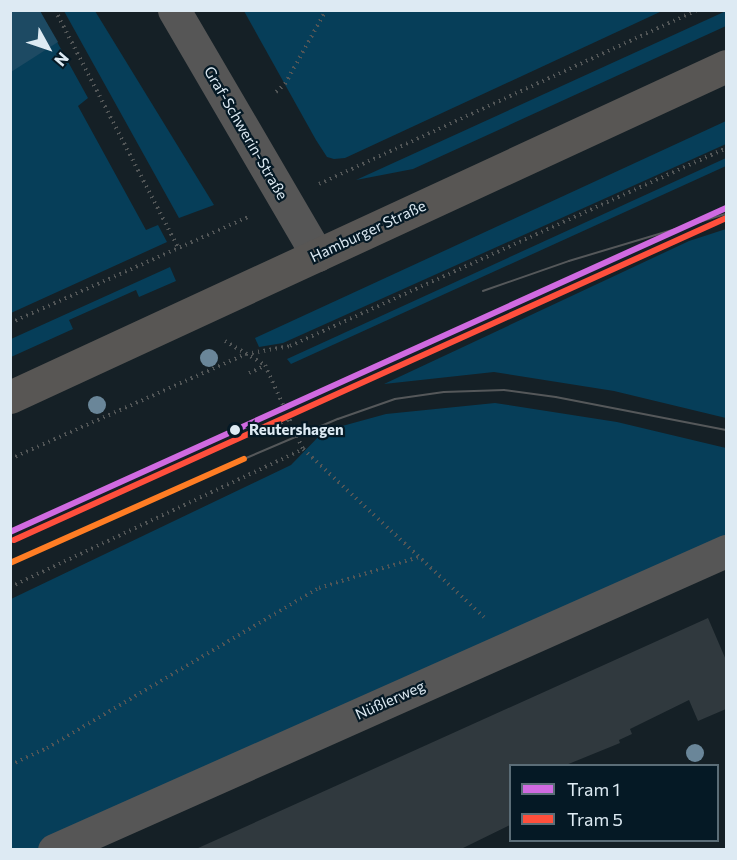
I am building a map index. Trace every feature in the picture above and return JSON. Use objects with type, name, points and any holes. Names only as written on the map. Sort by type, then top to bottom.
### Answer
[{"type":"main road","name":"Hamburger Straße","points":[[10,397],[726,66]]},
{"type":"street","name":"Graf-Schwerin-Straße","points":[[174,10],[317,255]]},
{"type":"street","name":"Nüßlerweg","points":[[54,849],[726,551]]},
{"type":"path","points":[[55,10],[179,249]]},
{"type":"path","points":[[276,92],[285,84],[326,10]]},
{"type":"path","points":[[331,178],[698,10]]},
{"type":"path","points":[[10,459],[246,354],[290,346],[726,148]]},
{"type":"path","points":[[10,323],[235,224]]},
{"type":"path","points":[[222,339],[264,365],[303,448],[514,645]]},
{"type":"path","points":[[249,373],[264,365]]},
{"type":"path","points":[[275,425],[289,418]]},
{"type":"path","points":[[10,586],[303,448]]},
{"type":"path","points":[[10,765],[47,748],[319,588],[419,557]]},
{"type":"shaded area","points":[[11,10],[40,11],[58,42],[11,72]]},
{"type":"shaded area","points":[[10,11],[40,11],[88,98],[78,106],[146,230],[158,225],[167,242],[11,313]]},
{"type":"shaded area","points":[[64,11],[95,11],[214,205],[179,218]]},
{"type":"shaded area","points":[[244,11],[662,11],[345,158],[334,159],[327,157],[316,140]]},
{"type":"shaded area","points":[[726,11],[726,26],[413,169],[356,180]]},
{"type":"shaded area","points":[[726,121],[726,144],[283,343],[259,347],[255,338]]},
{"type":"shaded area","points":[[726,158],[726,166],[291,364],[287,359]]},
{"type":"shaded area","points":[[726,229],[726,418],[614,391],[494,372],[384,384],[689,241]]},
{"type":"shaded area","points":[[170,267],[176,281],[139,297],[136,290],[69,320],[73,329],[11,357],[11,339]]},
{"type":"shaded area","points":[[495,403],[617,422],[726,448],[726,551],[54,849],[11,850],[11,599],[291,465],[324,431],[386,414]]},
{"type":"building","points":[[708,618],[726,660],[726,709],[698,721],[689,700],[630,729],[632,734],[619,740],[620,743],[568,764],[509,764],[509,825],[461,849],[196,849]]},
{"type":"tram line","name":"1","points":[[10,532],[726,208]]},
{"type":"tram line","points":[[483,291],[569,261],[726,214]]},
{"type":"tram line","name":"5","points":[[14,540],[726,218]]},
{"type":"tram line","points":[[244,459],[338,419],[395,399],[444,392],[504,390],[556,397],[726,430]]},
{"type":"transit line","points":[[10,563],[244,459]]},
{"type":"place","name":"Reutershagen","points":[[235,430]]}]
